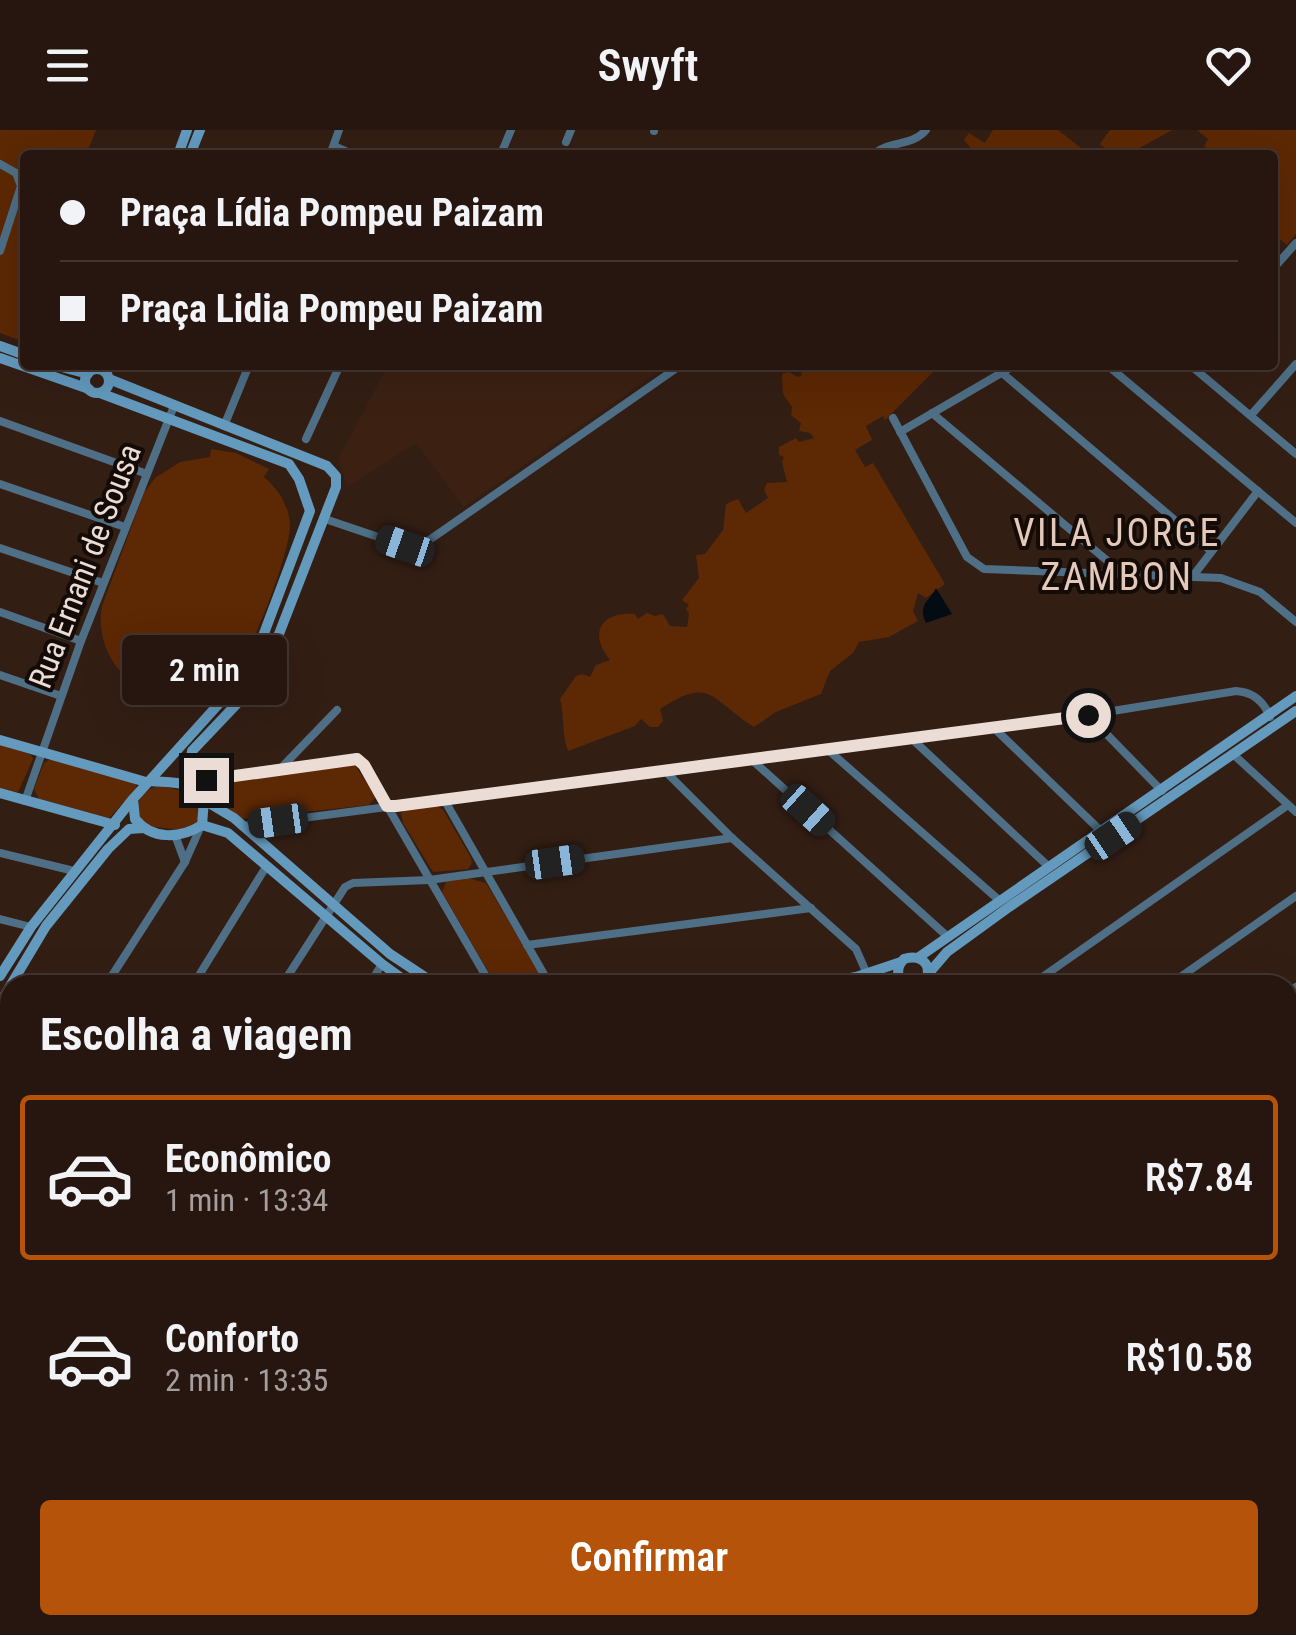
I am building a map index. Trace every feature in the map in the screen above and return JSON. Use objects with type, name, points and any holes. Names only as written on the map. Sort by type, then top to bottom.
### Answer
[{"type":"main road","points":[[1,975],[74,871],[250,669],[309,518],[307,498],[288,464],[34,370]]},
{"type":"main road","points":[[94,391],[108,386],[100,371]]},
{"type":"main road","points":[[94,391],[86,383],[100,371]]},
{"type":"main road","points":[[100,371],[174,406],[320,464],[336,476],[334,494],[262,676],[192,751],[191,760],[197,790],[204,800],[220,808],[332,906],[421,975]]},
{"type":"main road","points":[[299,479],[308,466],[320,464]]},
{"type":"main road","points":[[307,498],[326,500],[334,494]]},
{"type":"main road","points":[[930,975],[946,952],[1048,866],[1296,696]]},
{"type":"main road","points":[[919,957],[1113,836],[1296,711]]},
{"type":"main road","points":[[0,740],[149,781],[185,784],[197,790]]},
{"type":"main road","points":[[0,794],[113,824],[175,835],[201,826],[228,833],[397,975]]},
{"type":"main road","points":[[133,800],[135,819],[141,828]]},
{"type":"main road","points":[[201,826],[204,800]]},
{"type":"main road","points":[[15,975],[52,918],[119,836],[141,828]]},
{"type":"main road","points":[[862,975],[909,956],[927,963],[926,975]]},
{"type":"main road","points":[[899,975],[900,962]]},
{"type":"street","points":[[332,150],[339,130]]},
{"type":"street","points":[[566,142],[571,130]]},
{"type":"street","points":[[879,150],[918,139],[926,130]]},
{"type":"street","points":[[0,164],[16,173],[20,182]]},
{"type":"street","points":[[0,251],[20,192]]},
{"type":"street","points":[[1278,263],[1296,243]]},
{"type":"street","points":[[1250,415],[1296,364]]},
{"type":"street","points":[[224,426],[247,370]]},
{"type":"street","points":[[306,439],[338,370]]},
{"type":"street","points":[[324,519],[405,546],[425,544],[675,370]]},
{"type":"street","points":[[900,432],[1005,370]]},
{"type":"street","points":[[1113,370],[1296,523]]},
{"type":"street","points":[[1196,370],[1296,454]]},
{"type":"street","points":[[1001,372],[1210,551]]},
{"type":"street","name":"Rua Ernani de Sousa","points":[[25,800],[103,584],[174,406]]},
{"type":"street","points":[[932,414],[1124,574]]},
{"type":"street","points":[[892,418],[967,557],[976,564],[994,572],[1193,576],[1242,583],[1277,603],[1296,622]]},
{"type":"street","points":[[0,421],[146,474]]},
{"type":"street","points":[[0,484],[125,528]]},
{"type":"street","points":[[1193,576],[1258,491]]},
{"type":"street","points":[[0,548],[103,584]]},
{"type":"street","points":[[0,612],[82,641]]},
{"type":"street","points":[[0,675],[62,696]]},
{"type":"street","points":[[242,826],[1088,715],[1236,691],[1263,703],[1274,726]]},
{"type":"street","points":[[279,770],[337,710]]},
{"type":"street","points":[[1088,715],[1162,791]]},
{"type":"street","points":[[993,727],[1100,832],[1113,836]]},
{"type":"street","points":[[912,738],[1048,866]]},
{"type":"street","points":[[827,749],[1004,904]]},
{"type":"street","points":[[1234,755],[1296,812]]},
{"type":"street","points":[[197,790],[210,778],[357,759],[485,975]]},
{"type":"street","points":[[752,759],[948,936]]},
{"type":"street","points":[[664,770],[732,838],[856,949],[867,974]]},
{"type":"street","points":[[446,801],[544,975]]},
{"type":"street","points":[[1048,975],[1288,805]]},
{"type":"street","points":[[112,975],[185,862],[201,826]]},
{"type":"street","points":[[175,835],[185,862]]},
{"type":"street","points":[[288,975],[345,887],[353,883],[429,880],[732,838]]},
{"type":"street","points":[[0,853],[74,871]]},
{"type":"street","points":[[199,975],[266,867]]},
{"type":"street","points":[[1183,975],[1296,896]]},
{"type":"street","points":[[527,945],[811,908]]},
{"type":"street","points":[[0,919],[31,928]]},
{"type":"street","points":[[375,975],[382,964]]},
{"type":"shaded area","points":[[0,130],[96,130],[88,150],[20,150],[20,337],[0,333]]},
{"type":"shaded area","points":[[993,130],[1058,130],[1084,150],[973,150],[964,140],[969,133],[985,143]]},
{"type":"shaded area","points":[[1110,130],[1172,130],[1136,150],[1107,150],[1100,144]]},
{"type":"shaded area","points":[[1197,130],[1296,130],[1296,234],[1287,245],[1278,238],[1278,150],[1208,150],[1204,146],[1208,139]]},
{"type":"shaded area","points":[[385,370],[661,370],[464,507],[416,443],[348,487],[338,460]]},
{"type":"shaded area","points":[[800,370],[935,370],[885,420],[883,416],[866,426],[872,440],[855,450],[865,467],[873,463],[945,584],[926,598],[918,593],[913,611],[918,621],[889,637],[859,642],[853,653],[830,671],[821,694],[776,712],[754,727],[709,695],[690,694],[660,709],[663,721],[658,727],[650,727],[641,719],[635,726],[568,751],[560,699],[576,676],[590,677],[596,665],[610,660],[599,633],[606,620],[623,614],[635,614],[638,619],[647,613],[663,614],[670,626],[687,627],[689,605],[682,600],[699,578],[696,555],[705,554],[723,530],[726,504],[738,499],[746,513],[768,498],[764,490],[767,483],[787,482],[779,447],[796,438],[799,442],[814,438],[799,431],[801,423],[791,415],[792,407],[783,394],[782,374],[802,375]]},
{"type":"shaded area","points":[[211,449],[236,453],[269,469],[264,477],[285,503],[289,537],[266,609],[233,676],[224,686],[202,697],[179,699],[137,686],[120,671],[101,630],[102,606],[144,493],[155,478],[180,462],[210,457]]},
{"type":"shaded area","points":[[936,588],[952,614],[926,623],[924,607]]},
{"type":"shaded area","points":[[0,744],[33,759],[18,792],[0,789]]},
{"type":"shaded area","points":[[52,758],[136,783],[136,790],[109,818],[39,799],[34,789],[44,763]]},
{"type":"shaded area","points":[[354,764],[376,797],[369,805],[241,819],[207,790],[207,783]]},
{"type":"shaded area","points":[[161,786],[196,794],[203,808],[197,822],[181,830],[148,826],[136,814],[143,794]]},
{"type":"shaded area","points":[[437,806],[444,811],[471,858],[468,869],[433,872],[403,823],[401,813],[405,810]]},
{"type":"shaded area","points":[[468,878],[486,883],[540,975],[490,975],[442,892],[446,882]]},
{"type":"district","name":"VILA JORGE ZAMBON","points":[[1117,554]]},
{"type":"route","points":[[206,780],[357,759],[387,806],[396,806],[1088,715]]}]
